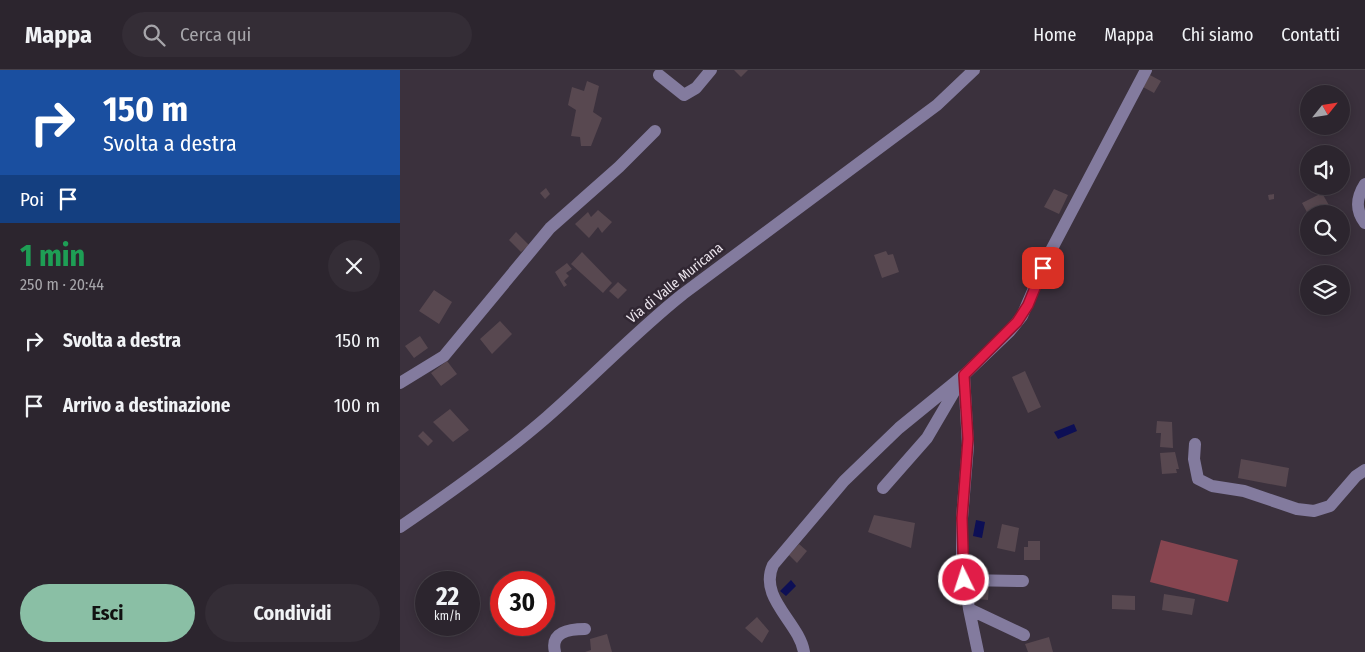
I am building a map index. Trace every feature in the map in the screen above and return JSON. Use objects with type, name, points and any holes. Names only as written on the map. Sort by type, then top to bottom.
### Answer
[{"type":"street","points":[[659,75],[684,95],[696,88],[711,70]]},
{"type":"street","name":"Via di Valle Muricana","points":[[400,527],[440,500],[534,428],[643,327],[683,294],[937,105],[974,70]]},
{"type":"street","points":[[804,652],[790,620],[773,596],[770,576],[773,565],[844,481],[899,428],[964,375],[1009,332],[1022,316],[1047,258],[1146,70]]},
{"type":"street","points":[[400,383],[444,356],[550,228],[655,131]]},
{"type":"street","points":[[1365,184],[1359,195],[1358,205],[1365,223]]},
{"type":"street","points":[[883,488],[927,438],[964,375]]},
{"type":"street","points":[[964,375],[968,439],[962,518],[964,580],[978,652]]},
{"type":"street","points":[[1195,444],[1194,459],[1198,479],[1212,486],[1244,491],[1297,508],[1314,511],[1330,506],[1356,476],[1365,470]]},
{"type":"street","points":[[964,580],[1023,581]]},
{"type":"street","points":[[969,609],[1024,636]]},
{"type":"street","points":[[556,652],[554,642],[558,635],[568,630],[585,629]]},
{"type":"shaded area","points":[[1074,424],[1077,431],[1058,439],[1054,432]]},
{"type":"shaded area","points":[[976,520],[985,522],[982,538],[973,536]]},
{"type":"shaded area","points":[[1161,540],[1238,560],[1228,602],[1150,582]]},
{"type":"shaded area","points":[[791,580],[796,586],[786,596],[780,591]]},
{"type":"building","points":[[734,70],[748,70],[741,77]]},
{"type":"building","points":[[1150,75],[1161,81],[1154,93],[1143,87]]},
{"type":"building","points":[[587,81],[599,86],[593,112],[602,118],[591,146],[581,146],[580,137],[571,136],[576,110],[568,105],[572,87],[584,91]]},
{"type":"building","points":[[546,188],[550,194],[545,199],[540,193]]},
{"type":"building","points":[[1054,189],[1068,195],[1059,214],[1044,207]]},
{"type":"building","points":[[1274,194],[1274,199],[1269,200],[1268,195]]},
{"type":"building","points":[[1318,195],[1323,195],[1329,205],[1303,205],[1302,203]]},
{"type":"building","points":[[598,210],[612,222],[602,233],[598,227],[589,238],[575,224],[588,212],[591,217]]},
{"type":"building","points":[[516,232],[529,245],[521,252],[509,240]]},
{"type":"building","points":[[886,251],[888,255],[893,254],[899,272],[882,278],[874,255]]},
{"type":"building","points":[[582,252],[612,283],[603,293],[571,264]]},
{"type":"building","points":[[567,263],[572,269],[566,273],[569,276],[564,281],[567,285],[564,287],[555,272]]},
{"type":"building","points":[[618,282],[627,290],[618,299],[609,291]]},
{"type":"building","points":[[434,290],[452,302],[439,324],[419,311]]},
{"type":"building","points":[[500,321],[512,334],[492,354],[480,339]]},
{"type":"building","points":[[420,336],[428,348],[414,358],[405,346]]},
{"type":"building","points":[[447,361],[457,374],[441,386],[431,373]]},
{"type":"building","points":[[1025,371],[1041,407],[1028,413],[1012,377]]},
{"type":"building","points":[[450,409],[469,430],[453,442],[433,422]]},
{"type":"building","points":[[1157,421],[1172,422],[1173,448],[1160,447],[1161,433],[1156,433]]},
{"type":"building","points":[[423,431],[433,441],[428,446],[418,436]]},
{"type":"building","points":[[1175,452],[1179,469],[1176,469],[1177,473],[1162,474],[1160,453]]},
{"type":"building","points":[[1241,459],[1289,468],[1286,487],[1238,478]]},
{"type":"building","points":[[874,515],[915,523],[911,548],[868,532]]},
{"type":"building","points":[[1002,524],[1019,528],[1015,552],[997,548]]},
{"type":"building","points":[[1028,541],[1040,541],[1040,560],[1024,560],[1024,547],[1028,547]]},
{"type":"building","points":[[799,544],[807,551],[797,563],[789,555]]},
{"type":"building","points":[[969,582],[989,582],[988,600],[977,599],[972,602]]},
{"type":"building","points":[[1164,594],[1195,599],[1192,615],[1162,610]]},
{"type":"building","points":[[1112,595],[1135,596],[1135,610],[1112,609]]},
{"type":"building","points":[[757,617],[769,631],[762,643],[745,628]]},
{"type":"building","points":[[607,634],[612,652],[585,652],[591,650],[590,639]]},
{"type":"building","points":[[1049,637],[1053,652],[1028,652],[1025,644]]},
{"type":"route","points":[[964,580],[962,518],[968,453],[964,375],[1009,332],[1022,316],[1043,268]]}]
